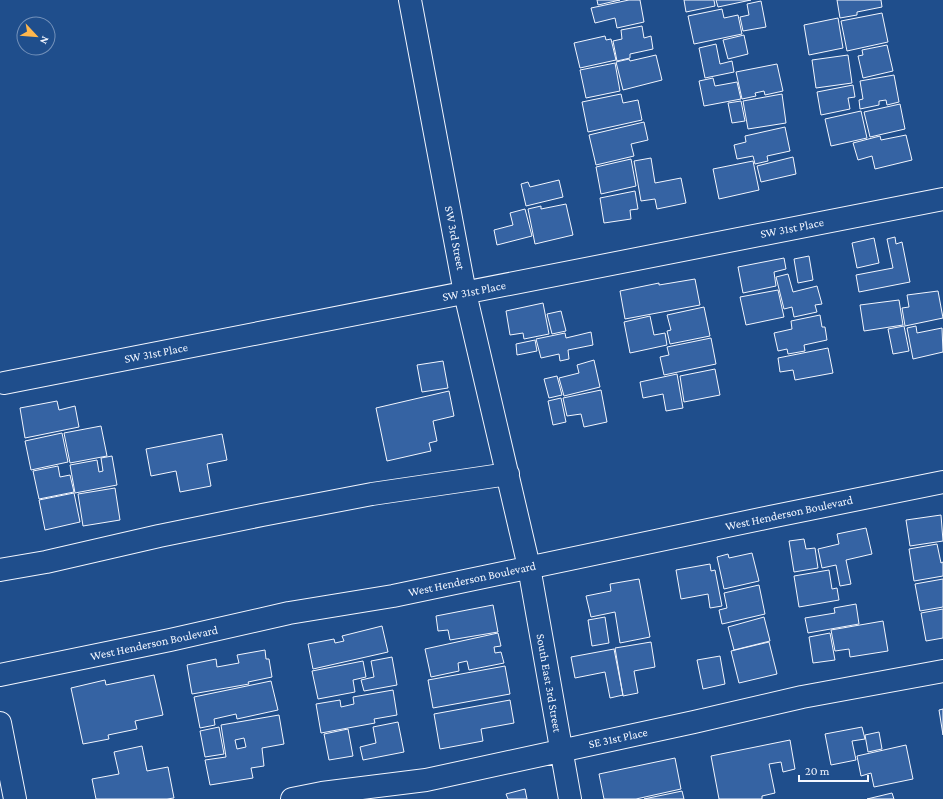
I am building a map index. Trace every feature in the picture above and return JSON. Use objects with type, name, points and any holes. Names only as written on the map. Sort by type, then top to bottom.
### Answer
[{"type":"street","name":"SW 3rd Street","points":[[410,0],[465,293],[529,567]]},
{"type":"street","name":"SW 31st Place","points":[[4,383],[943,199]]},
{"type":"street","points":[[0,570],[46,562],[159,536],[372,494],[508,474]]},
{"type":"street","name":"West Henderson Boulevard","points":[[0,675],[170,640],[289,613],[393,596],[943,482]]},
{"type":"street","name":"South East 3rd Street","points":[[529,567],[570,799]]},
{"type":"street","name":"SE 31st Place","points":[[292,799],[322,793],[426,780],[802,697],[943,671]]},
{"type":"street","points":[[0,723],[15,799]]},
{"type":"building","points":[[597,0],[620,0],[598,5]]},
{"type":"building","points":[[629,0],[640,0],[644,22],[617,28],[615,18],[595,23],[591,8]]},
{"type":"building","points":[[684,0],[714,0],[715,6],[686,12]]},
{"type":"building","points":[[716,0],[751,0],[718,7]]},
{"type":"building","points":[[837,0],[881,0],[882,7],[857,12],[857,15],[840,18]]},
{"type":"building","points":[[761,1],[766,27],[743,31],[740,17],[749,15],[747,4]]},
{"type":"building","points":[[722,9],[724,18],[738,15],[742,34],[694,44],[688,16]]},
{"type":"building","points":[[882,13],[888,42],[847,51],[841,21]]},
{"type":"building","points":[[838,18],[843,48],[809,55],[804,25]]},
{"type":"building","points":[[642,26],[644,38],[651,36],[653,49],[630,54],[630,58],[617,61],[613,41],[622,39],[621,30]]},
{"type":"building","points":[[744,35],[748,54],[728,59],[723,40]]},
{"type":"building","points":[[605,36],[606,40],[611,39],[616,60],[580,68],[574,43]]},
{"type":"building","points":[[716,44],[720,64],[732,61],[734,72],[705,78],[699,48]]},
{"type":"building","points":[[887,45],[893,71],[863,78],[858,56],[863,55],[862,50]]},
{"type":"building","points":[[656,55],[662,80],[623,90],[616,62],[629,59],[630,61]]},
{"type":"building","points":[[848,55],[852,83],[816,88],[812,60]]},
{"type":"building","points":[[615,63],[620,91],[586,98],[580,70]]},
{"type":"building","points":[[777,64],[783,91],[765,95],[764,91],[755,93],[756,96],[742,99],[736,72]]},
{"type":"building","points":[[894,75],[899,102],[887,105],[886,100],[879,101],[879,105],[860,109],[859,100],[863,99],[860,81]]},
{"type":"building","points":[[713,78],[715,86],[737,82],[741,99],[704,106],[699,81]]},
{"type":"building","points":[[853,85],[855,97],[848,98],[850,109],[821,115],[817,92]]},
{"type":"building","points":[[621,94],[623,103],[638,100],[642,120],[588,132],[582,102]]},
{"type":"building","points":[[782,94],[786,123],[748,129],[743,101]]},
{"type":"building","points":[[741,101],[745,121],[732,123],[728,103]]},
{"type":"building","points":[[900,104],[905,129],[870,137],[864,112]]},
{"type":"building","points":[[861,111],[867,138],[831,146],[825,119]]},
{"type":"building","points":[[644,122],[648,140],[631,144],[634,156],[596,165],[589,135]]},
{"type":"building","points":[[785,127],[790,151],[767,156],[768,161],[755,164],[753,156],[737,159],[734,145],[746,142],[745,136]]},
{"type":"building","points":[[906,135],[912,160],[875,169],[872,156],[858,160],[853,143],[880,136],[881,140]]},
{"type":"building","points":[[793,157],[796,174],[761,182],[757,166]]},
{"type":"building","points":[[651,158],[655,183],[681,178],[686,203],[657,209],[655,199],[641,201],[634,161]]},
{"type":"building","points":[[631,159],[636,186],[601,194],[596,167]]},
{"type":"building","points":[[753,161],[759,190],[719,199],[713,169]]},
{"type":"building","points":[[559,180],[563,197],[526,206],[521,184],[528,182],[530,187]]},
{"type":"building","points":[[635,191],[638,209],[630,210],[631,219],[604,223],[600,198]]},
{"type":"building","points":[[566,204],[573,235],[535,244],[528,209],[541,206],[541,209]]},
{"type":"building","points":[[525,209],[532,236],[497,245],[494,230],[513,225],[510,213]]},
{"type":"building","points":[[895,237],[896,244],[902,242],[910,282],[859,292],[856,275],[893,268],[887,239]]},
{"type":"building","points":[[874,238],[879,263],[857,268],[852,243]]},
{"type":"building","points":[[809,256],[813,280],[798,283],[794,259]]},
{"type":"building","points":[[784,258],[786,269],[774,272],[776,286],[743,293],[738,267]]},
{"type":"building","points":[[788,274],[793,292],[817,286],[822,304],[815,305],[817,312],[794,317],[792,307],[784,309],[776,277]]},
{"type":"building","points":[[695,279],[700,305],[625,319],[620,291],[659,283],[659,285]]},
{"type":"building","points":[[778,290],[784,317],[746,325],[740,297]]},
{"type":"building","points":[[938,291],[943,318],[905,326],[902,308],[909,307],[907,295]]},
{"type":"building","points":[[899,300],[903,325],[864,331],[860,305]]},
{"type":"building","points":[[543,303],[549,334],[524,339],[523,333],[510,335],[506,311]]},
{"type":"building","points":[[704,307],[710,336],[670,344],[667,331],[671,330],[667,315]]},
{"type":"building","points":[[561,311],[566,331],[552,334],[547,314]]},
{"type":"building","points":[[820,315],[822,327],[825,327],[827,340],[804,345],[805,351],[788,354],[787,349],[778,351],[774,333],[792,329],[791,321]]},
{"type":"building","points":[[650,316],[654,335],[665,333],[667,345],[630,353],[624,322]]},
{"type":"building","points":[[904,326],[909,351],[893,354],[888,329]]},
{"type":"building","points":[[916,326],[917,333],[942,328],[943,352],[913,359],[907,328]]},
{"type":"building","points":[[591,332],[593,345],[568,350],[569,359],[560,361],[559,354],[541,358],[536,339],[565,333],[566,338]]},
{"type":"building","points":[[711,338],[716,364],[664,375],[660,357],[669,355],[667,347]]},
{"type":"building","points":[[535,340],[537,351],[517,355],[516,344]]},
{"type":"building","points":[[828,348],[833,373],[795,380],[793,370],[780,372],[778,358]]},
{"type":"building","points":[[594,360],[600,387],[564,396],[559,378],[579,373],[577,365]]},
{"type":"building","points":[[443,361],[448,388],[422,392],[417,365]]},
{"type":"building","points":[[715,369],[720,395],[684,402],[680,376]]},
{"type":"building","points":[[677,374],[683,408],[666,411],[663,394],[643,398],[640,382]]},
{"type":"building","points":[[557,376],[562,395],[549,398],[544,379]]},
{"type":"building","points":[[601,390],[607,422],[584,427],[581,414],[567,416],[563,398]]},
{"type":"building","points":[[449,391],[454,416],[433,421],[437,441],[429,443],[431,451],[387,461],[376,408]]},
{"type":"building","points":[[561,398],[566,422],[553,425],[548,401]]},
{"type":"building","points":[[57,401],[59,410],[75,406],[79,427],[25,438],[20,408]]},
{"type":"building","points":[[101,426],[107,456],[70,463],[64,433]]},
{"type":"building","points":[[62,433],[68,462],[31,470],[25,441]]},
{"type":"building","points":[[222,434],[227,460],[207,464],[211,486],[180,492],[176,471],[151,476],[146,449]]},
{"type":"building","points":[[112,456],[117,485],[75,493],[70,465],[97,460],[99,472],[103,471],[101,458]]},
{"type":"building","points":[[58,466],[60,477],[70,475],[74,492],[39,499],[33,471]]},
{"type":"building","points":[[115,488],[120,520],[83,526],[78,494]]},
{"type":"building","points":[[74,493],[80,522],[45,530],[39,500]]},
{"type":"building","points":[[941,515],[943,541],[910,546],[906,520]]},
{"type":"building","points":[[866,528],[872,554],[846,560],[851,584],[840,586],[836,565],[822,568],[818,549],[839,544],[837,534]]},
{"type":"building","points":[[804,539],[806,549],[815,548],[818,568],[794,572],[789,541]]},
{"type":"building","points":[[937,544],[941,563],[943,562],[943,576],[914,581],[909,549]]},
{"type":"building","points":[[752,553],[759,581],[724,589],[717,557],[728,554],[729,558]]},
{"type":"building","points":[[710,564],[711,571],[715,570],[722,606],[710,608],[708,594],[681,599],[676,570]]},
{"type":"building","points":[[829,570],[832,589],[837,588],[839,600],[799,607],[794,576]]},
{"type":"building","points":[[639,579],[650,637],[620,643],[615,612],[591,617],[586,596],[611,591],[610,584]]},
{"type":"building","points":[[943,579],[943,607],[920,611],[915,584]]},
{"type":"building","points":[[759,585],[765,614],[722,624],[719,610],[727,608],[724,593]]},
{"type":"building","points":[[856,604],[859,624],[808,633],[805,618],[835,613],[834,608]]},
{"type":"building","points":[[493,605],[498,632],[450,640],[448,630],[438,631],[436,616]]},
{"type":"building","points":[[943,609],[943,638],[926,641],[921,613]]},
{"type":"building","points":[[605,617],[609,643],[592,646],[588,620]]},
{"type":"building","points":[[764,617],[770,641],[734,650],[728,627]]},
{"type":"building","points":[[883,621],[888,651],[850,657],[849,649],[835,651],[831,630]]},
{"type":"building","points":[[382,626],[388,652],[313,669],[308,644],[334,639],[335,643],[344,641],[342,636]]},
{"type":"building","points":[[498,633],[501,646],[494,647],[495,653],[501,652],[504,663],[469,670],[467,661],[458,663],[459,671],[431,677],[425,649]]},
{"type":"building","points":[[830,633],[835,660],[813,663],[809,637]]},
{"type":"building","points":[[651,642],[655,667],[634,671],[638,693],[623,696],[615,648]]},
{"type":"building","points":[[769,642],[777,674],[739,683],[731,651]]},
{"type":"building","points":[[614,649],[623,695],[610,698],[605,672],[575,678],[571,657]]},
{"type":"building","points":[[265,650],[266,659],[269,659],[272,677],[248,682],[249,684],[192,694],[187,665],[216,659],[217,667],[239,663],[237,655]]},
{"type":"building","points":[[720,656],[725,684],[703,689],[697,660]]},
{"type":"building","points":[[392,657],[397,685],[364,691],[361,680],[374,677],[371,661]]},
{"type":"building","points":[[363,661],[366,677],[353,680],[355,692],[318,699],[312,671]]},
{"type":"building","points":[[505,666],[510,694],[433,708],[428,680]]},
{"type":"building","points":[[154,675],[163,715],[135,721],[137,729],[108,735],[109,739],[83,744],[71,688],[105,680],[106,685]]},
{"type":"building","points":[[271,681],[278,710],[237,719],[236,714],[214,719],[215,725],[200,728],[194,697]]},
{"type":"building","points":[[393,690],[397,715],[374,719],[375,723],[321,733],[316,704],[340,700],[341,707],[354,704],[353,697]]},
{"type":"building","points":[[510,700],[514,723],[481,729],[483,741],[440,749],[434,714]]},
{"type":"building","points":[[943,709],[943,735],[939,710]]},
{"type":"building","points":[[279,715],[284,744],[262,748],[264,766],[251,768],[253,778],[210,785],[205,760],[226,757],[221,725]],"holes":[[[244,738],[246,747],[237,749],[235,740]]]},
{"type":"building","points":[[398,722],[404,752],[363,760],[360,747],[376,743],[373,727]]},
{"type":"building","points":[[219,727],[224,754],[205,757],[200,731]]},
{"type":"building","points":[[862,727],[865,739],[852,741],[856,760],[831,765],[825,734]]},
{"type":"building","points":[[348,729],[353,756],[329,760],[324,734]]},
{"type":"building","points":[[879,732],[882,749],[868,752],[865,735]]},
{"type":"building","points":[[790,740],[795,769],[783,772],[781,762],[769,764],[775,793],[762,796],[762,799],[719,799],[711,756]]},
{"type":"building","points":[[906,745],[913,779],[874,787],[871,773],[861,776],[857,756]]},
{"type":"building","points":[[142,746],[147,771],[168,767],[174,798],[96,799],[92,779],[119,774],[114,752]]},
{"type":"building","points":[[675,758],[681,789],[636,799],[604,799],[599,774]]},
{"type":"building","points":[[525,789],[527,799],[508,799],[506,794]]},
{"type":"building","points":[[682,791],[684,799],[644,799]]},
{"type":"building","points":[[892,793],[894,799],[867,799]]}]
